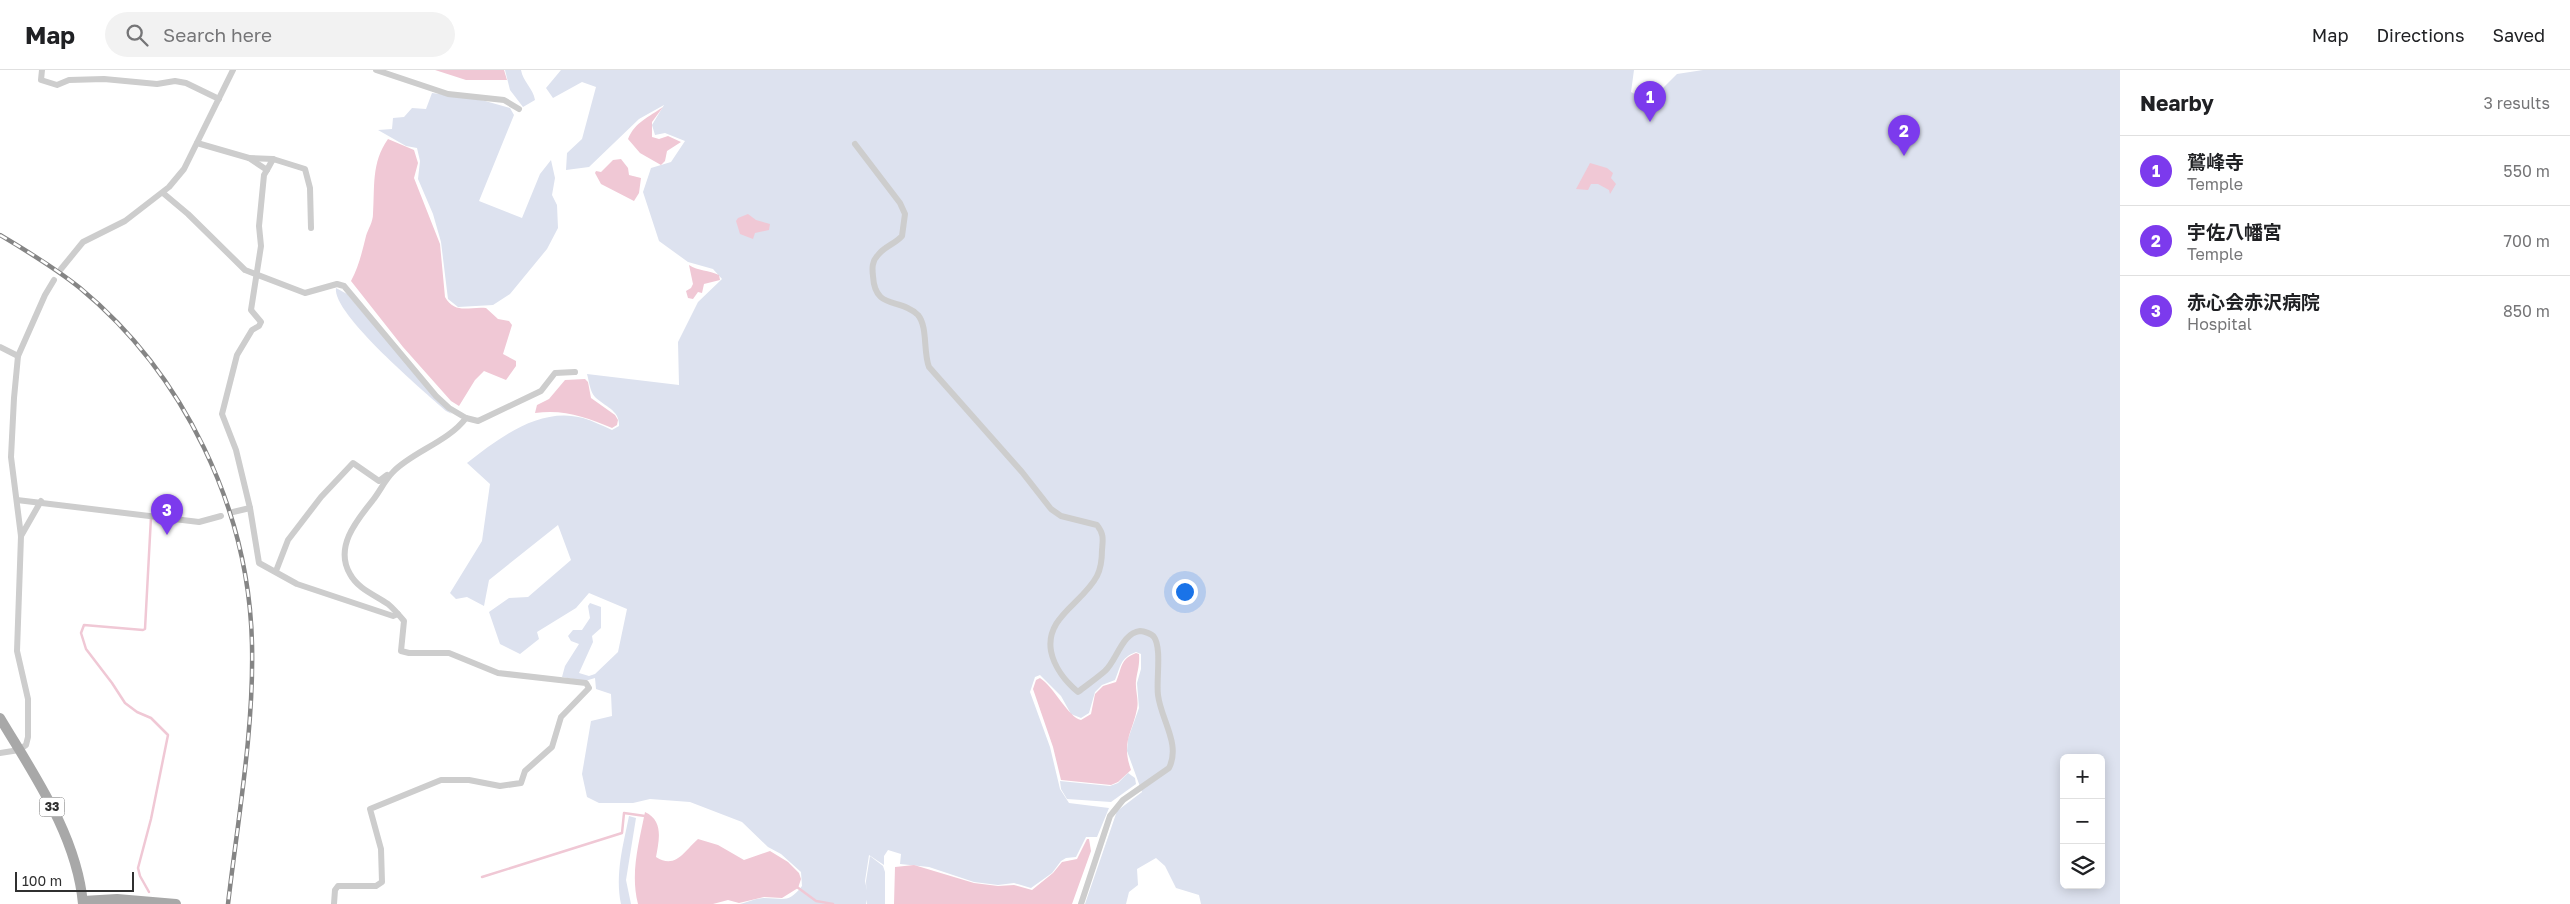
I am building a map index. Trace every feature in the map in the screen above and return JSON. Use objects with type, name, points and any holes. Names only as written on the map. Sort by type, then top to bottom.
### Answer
[{"type":"main road","name":"33","points":[[0,718],[51,805],[74,861],[83,902]]},
{"type":"main road","points":[[83,902],[118,899],[176,904]]},
{"type":"street","points":[[42,70],[41,80],[47,84],[57,85],[69,80],[104,79],[156,84],[175,81],[186,83],[219,99]]},
{"type":"street","points":[[61,269],[83,242],[125,221],[163,193],[184,169],[233,70]]},
{"type":"street","points":[[376,70],[448,94],[504,100],[519,109]]},
{"type":"street","points":[[197,143],[249,158],[272,159],[305,169],[310,188],[310,228]]},
{"type":"street","points":[[855,144],[900,203],[905,214],[902,236],[876,256],[872,266],[873,286],[876,294],[883,300],[912,311],[918,316],[923,330],[925,357],[930,367],[1022,472],[1051,509],[1061,516],[1097,525],[1104,534],[1101,565],[1096,578],[1055,624],[1049,640],[1052,659],[1067,683],[1078,692],[1107,669],[1125,641],[1135,633],[1141,631],[1148,633],[1154,637],[1157,645],[1158,695],[1164,724],[1173,744],[1173,759],[1169,768],[1116,807],[1110,816],[1081,904]]},
{"type":"street","points":[[249,158],[267,170]]},
{"type":"street","points":[[272,159],[264,175],[259,226],[261,246],[255,274],[251,310],[261,322],[259,326],[252,330],[237,355],[222,414],[236,450],[250,508],[259,563],[297,584],[393,616],[398,614]]},
{"type":"street","points":[[163,193],[202,226],[246,270],[305,292],[336,284],[344,286],[436,396],[449,408],[466,418],[478,421],[541,392],[555,373],[575,372]]},
{"type":"street","points":[[0,753],[19,750],[26,745],[28,737],[28,699],[17,651],[21,536],[11,457],[18,356],[41,303],[54,280]]},
{"type":"street","points":[[0,347],[18,356]]},
{"type":"street","points":[[276,571],[288,540],[321,497],[353,463],[379,482],[461,425],[466,418]]},
{"type":"street","points":[[334,904],[338,886],[376,886],[382,882],[379,838],[369,814],[370,809],[441,780],[469,780],[500,786],[521,783],[525,771],[552,747],[561,717],[589,688],[586,683],[568,680],[498,673],[449,653],[409,653],[401,650],[404,621],[390,605],[365,590],[350,576],[344,553],[355,522],[393,471]]},
{"type":"street","points":[[17,500],[40,501],[199,522],[221,516]]},
{"type":"street","points":[[21,536],[40,501]]},
{"type":"street","points":[[233,512],[250,508]]},
{"type":"shaded area","points":[[435,70],[504,70],[507,80],[466,80]]},
{"type":"shaded area","points":[[505,70],[521,70],[535,100],[523,107],[510,90]]},
{"type":"shaded area","points":[[561,70],[1634,70],[1631,92],[1649,102],[1677,74],[1703,70],[2120,70],[2120,904],[1201,904],[1199,895],[1176,888],[1165,866],[1156,858],[1137,869],[1138,885],[1129,892],[1126,904],[1085,904],[1117,811],[1142,792],[1127,751],[1128,739],[1139,708],[1137,683],[1141,669],[1141,654],[1136,652],[1124,660],[1115,680],[1102,685],[1095,692],[1089,713],[1081,718],[1071,714],[1061,696],[1040,675],[1035,677],[1030,692],[1050,747],[1060,789],[1069,803],[1109,808],[1097,837],[1086,837],[1076,857],[1066,858],[1061,861],[1052,873],[1031,888],[1014,883],[998,885],[974,882],[929,867],[900,864],[901,854],[888,850],[884,856],[884,865],[869,855],[865,881],[868,895],[866,904],[740,904],[761,898],[789,898],[802,886],[801,872],[781,854],[768,847],[742,822],[690,802],[650,799],[633,803],[599,803],[587,797],[582,774],[591,721],[612,716],[611,694],[596,689],[595,678],[585,681],[562,677],[565,666],[579,644],[571,641],[568,636],[573,630],[582,630],[590,618],[588,606],[590,603],[601,607],[601,628],[592,636],[593,642],[579,673],[589,676],[595,674],[618,652],[627,609],[589,593],[576,608],[537,632],[539,639],[520,654],[500,644],[489,612],[509,598],[528,597],[571,560],[558,525],[489,580],[484,606],[467,597],[456,599],[450,593],[482,541],[490,484],[467,463],[506,435],[536,420],[551,416],[567,415],[583,418],[612,430],[619,426],[619,421],[614,412],[593,395],[587,374],[679,385],[678,342],[698,302],[722,279],[713,269],[688,262],[659,241],[643,192],[651,168],[671,162],[685,141],[665,133],[655,135],[652,125],[664,105],[639,119],[589,167],[566,170],[567,153],[582,139],[596,87],[582,82],[553,98],[546,88]]},
{"type":"shaded area","points":[[432,93],[478,99],[510,108],[514,115],[479,201],[522,218],[540,174],[551,160],[555,178],[552,195],[557,205],[558,228],[547,249],[510,294],[493,305],[458,307],[448,299],[441,242],[433,214],[418,179],[420,161],[417,148],[406,146],[378,130],[392,129],[393,118],[404,117],[412,108],[426,109]]},
{"type":"shaded area","points":[[663,107],[652,122],[652,137],[659,139],[668,136],[681,142],[667,151],[665,161],[661,165],[640,153],[628,139],[638,124]]},
{"type":"shaded area","points":[[388,139],[414,150],[418,163],[414,178],[440,244],[445,297],[449,303],[458,308],[486,308],[498,319],[509,321],[512,325],[503,354],[516,361],[516,366],[506,380],[484,371],[475,380],[459,406],[451,401],[403,347],[351,281],[372,220],[376,166]]},
{"type":"shaded area","points":[[621,159],[628,168],[629,175],[641,178],[639,193],[634,201],[601,184],[595,173],[596,171],[601,172],[613,160]]},
{"type":"shaded area","points":[[1590,163],[1607,168],[1613,173],[1611,178],[1616,184],[1610,194],[1609,190],[1598,184],[1591,184],[1588,190],[1576,189]]},
{"type":"shaded area","points":[[748,214],[756,220],[770,224],[769,230],[755,233],[753,239],[740,234],[736,221],[738,218]]},
{"type":"shaded area","points":[[689,265],[719,275],[720,280],[704,284],[702,293],[698,292],[693,299],[688,298],[686,291],[693,284]]},
{"type":"shaded area","points":[[336,288],[347,294],[434,396],[452,414],[446,411],[401,371],[364,333],[349,316],[339,300]]},
{"type":"shaded area","points":[[585,379],[588,382],[591,398],[615,415],[618,420],[617,425],[612,428],[584,417],[565,413],[535,413],[537,405],[549,399],[565,380]]},
{"type":"shaded area","points":[[1136,653],[1139,654],[1136,678],[1137,706],[1127,745],[1131,770],[1118,782],[1111,785],[1061,780],[1053,747],[1033,689],[1036,680],[1040,678],[1045,682],[1072,714],[1081,720],[1091,714],[1095,694],[1103,686],[1116,682],[1124,661]]},
{"type":"shaded area","points":[[1128,773],[1135,778],[1136,784],[1111,802],[1067,799],[1061,789],[1060,781],[1110,786],[1118,783]]},
{"type":"shaded area","points":[[645,812],[655,820],[658,826],[659,838],[656,857],[669,861],[675,860],[698,839],[718,845],[744,860],[770,851],[788,862],[799,873],[801,879],[798,888],[782,898],[764,897],[739,903],[728,900],[713,904],[638,904],[635,869]]},
{"type":"shaded area","points":[[629,816],[636,818],[626,880],[631,904],[621,904],[619,871]]},
{"type":"shaded area","points":[[1087,839],[1089,839],[1091,851],[1072,904],[894,904],[895,867],[914,865],[974,883],[998,886],[1014,885],[1032,890],[1053,873],[1062,862],[1077,859]]},
{"type":"shaded area","points":[[870,856],[883,866],[885,872],[885,904],[867,904],[866,881]]},
{"type":"waterway","points":[[149,892],[140,876],[138,868],[151,819],[168,735],[151,718],[137,712],[125,703],[86,649],[81,633],[84,625],[145,629],[151,517]]},
{"type":"waterway","points":[[482,877],[622,833],[624,813],[645,816]]},
{"type":"waterway","points":[[797,887],[816,901],[833,904]]},
{"type":"railway","points":[[0,235],[80,288],[117,322],[150,361],[179,403],[204,448],[224,495],[238,544],[248,593],[252,644],[248,741],[228,904]]},
{"type":"place","name":"鷲峰寺","points":[[1650,122]]},
{"type":"place","name":"宇佐八幡宮","points":[[1904,156]]},
{"type":"place","name":"赤心会赤沢病院","points":[[167,535]]}]
